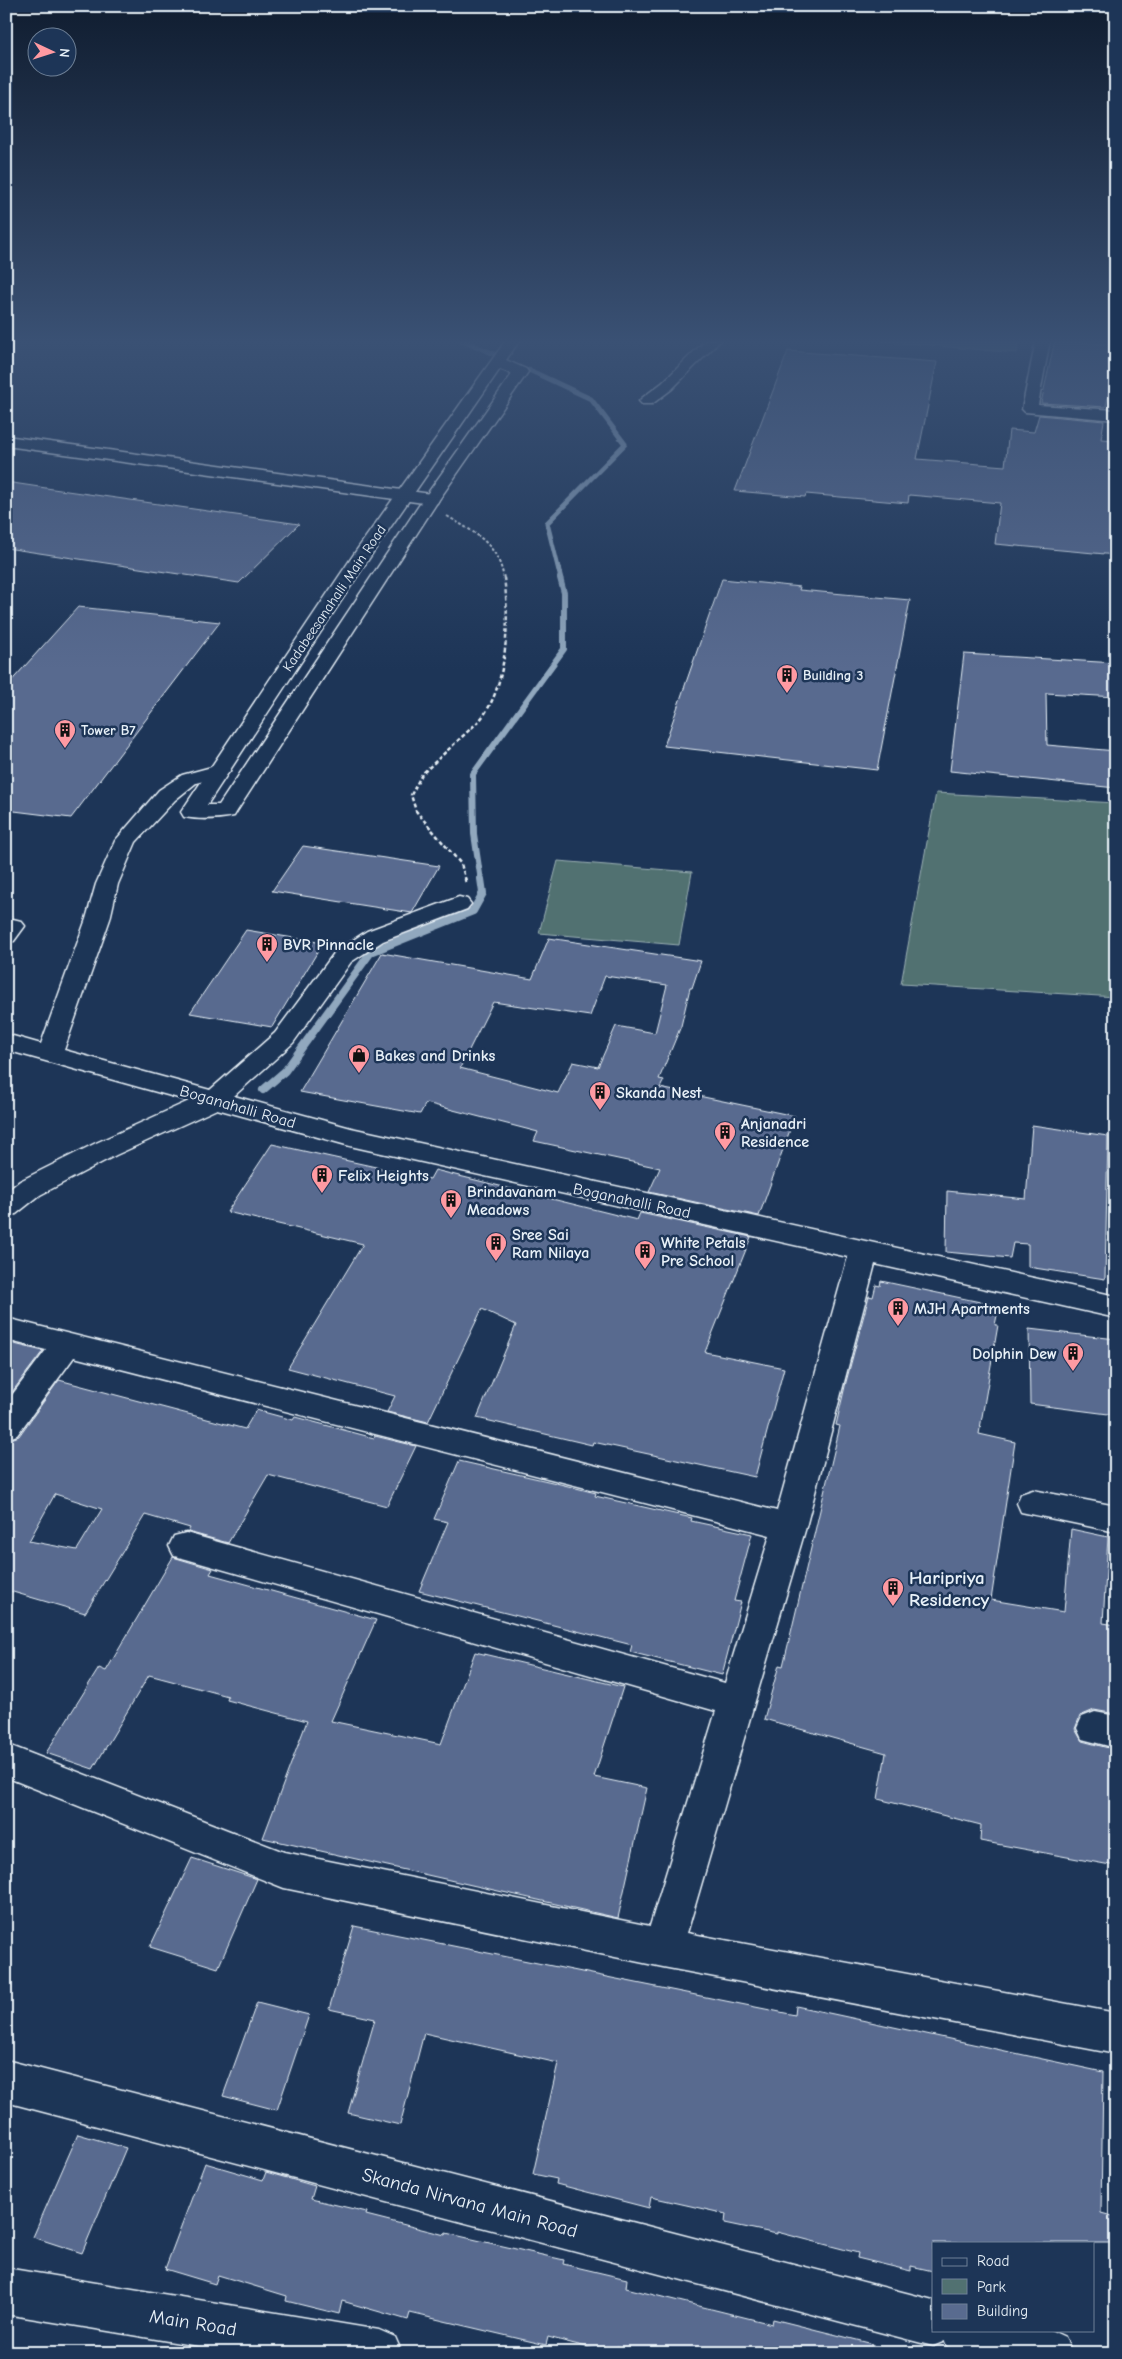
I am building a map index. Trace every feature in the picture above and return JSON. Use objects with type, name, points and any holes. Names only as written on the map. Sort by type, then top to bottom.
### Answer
[{"type":"street","points":[[63,450],[398,503]]},
{"type":"street","name":"Kadabeesanahalli Main Road","points":[[435,450],[192,812],[226,811],[427,506],[466,450]]},
{"type":"street","points":[[6,456],[427,506]]},
{"type":"street","points":[[50,1054],[98,919],[107,884],[126,842],[144,819],[167,795],[189,779],[219,772]]},
{"type":"street","points":[[6,1207],[30,1188],[106,1149],[214,1100],[284,1038],[343,957],[374,936],[459,904]]},
{"type":"street","name":"Boganahalli Road","points":[[6,1042],[350,1137],[1116,1307]]},
{"type":"street","points":[[663,1948],[789,1528],[864,1251]]},
{"type":"street","points":[[6,1329],[789,1528]]},
{"type":"street","points":[[6,1427],[67,1344]]},
{"type":"street","points":[[1033,1503],[1116,1520]]},
{"type":"street","points":[[186,1546],[737,1702]]},
{"type":"street","points":[[6,1760],[284,1870],[663,1948],[1116,2034]]},
{"type":"street","name":"Skanda Nirvana Main Road","points":[[6,2081],[932,2323]]},
{"type":"street","name":"Main Road","points":[[6,2291],[379,2353]]},
{"type":"street","points":[[970,2332],[1049,2353]]},
{"type":"path","points":[[427,506],[490,544],[498,555],[502,564],[508,620],[496,698],[486,714],[420,776],[410,797],[419,816],[448,846],[462,865],[466,883],[459,904]]},
{"type":"green space","points":[[936,793],[1116,803],[1116,997],[901,984]]},
{"type":"green space","points":[[558,861],[692,872],[679,945],[539,933]]},
{"type":"building","points":[[750,450],[919,450],[917,459],[1005,466],[1007,450],[1116,450],[1116,555],[995,544],[1000,503],[909,495],[908,503],[806,494],[805,497],[735,491]]},
{"type":"building","points":[[6,482],[299,524],[239,583],[6,548]]},
{"type":"building","name":"Building 3","points":[[722,579],[800,587],[799,590],[910,600],[877,770],[664,746]]},
{"type":"building","name":"Tower B7","points":[[78,607],[220,622],[71,818],[6,810],[6,687]]},
{"type":"building","points":[[964,654],[1116,663],[1116,697],[1046,693],[1047,745],[1116,751],[1116,788],[950,771]]},
{"type":"building","points":[[303,846],[439,866],[412,913],[272,891]]},
{"type":"building","points":[[246,930],[323,943],[272,1027],[190,1013]]},
{"type":"building","points":[[549,938],[701,961],[692,988],[690,988],[681,1026],[659,1079],[664,1080],[660,1088],[795,1116],[759,1216],[649,1192],[660,1168],[534,1141],[538,1132],[426,1103],[420,1114],[300,1092],[382,953],[532,979]],"holes":[[[605,976],[667,985],[655,1033],[616,1026],[598,1067],[573,1062],[558,1093],[460,1068],[493,1002],[590,1016]]]},
{"type":"building","points":[[1032,1125],[1108,1136],[1105,1279],[1028,1267],[1028,1244],[1013,1243],[1010,1258],[946,1252],[947,1191],[1026,1199]]},
{"type":"building","points":[[272,1144],[430,1179],[435,1170],[637,1220],[640,1213],[751,1237],[705,1352],[784,1368],[755,1477],[593,1442],[592,1445],[477,1418],[516,1325],[482,1309],[428,1422],[387,1412],[395,1396],[288,1368],[363,1244],[227,1212]]},
{"type":"building","points":[[881,1281],[999,1306],[995,1325],[998,1325],[979,1434],[1015,1442],[991,1600],[1064,1612],[1071,1529],[1108,1537],[1103,1623],[1116,1625],[1116,1714],[1094,1710],[1080,1716],[1075,1729],[1082,1741],[1116,1750],[1116,1866],[980,1841],[981,1825],[878,1799],[886,1753],[764,1719],[779,1665],[783,1666],[840,1426],[836,1425],[846,1382],[869,1296],[873,1297],[876,1285],[880,1286]]},
{"type":"building","name":"Dolphin Dew","points":[[1029,1329],[1116,1339],[1116,1415],[1030,1404]]},
{"type":"building","points":[[6,1342],[43,1351],[6,1400]]},
{"type":"building","points":[[59,1380],[245,1429],[256,1410],[293,1420],[295,1417],[374,1438],[375,1436],[416,1446],[387,1506],[268,1475],[228,1543],[188,1532],[190,1528],[145,1515],[85,1613],[6,1590],[6,1441],[19,1436]],"holes":[[[55,1494],[102,1509],[77,1550],[29,1541]]]},
{"type":"building","points":[[459,1461],[596,1493],[595,1496],[692,1518],[691,1521],[752,1534],[734,1601],[741,1602],[722,1675],[630,1652],[632,1645],[419,1591],[448,1522],[434,1519]]},
{"type":"building","points":[[173,1557],[213,1569],[210,1574],[376,1620],[331,1721],[441,1744],[475,1652],[623,1687],[594,1777],[647,1788],[618,1918],[263,1838],[307,1721],[227,1700],[228,1696],[149,1675],[93,1769],[46,1753],[99,1668],[106,1671]]},
{"type":"building","points":[[192,1858],[257,1879],[218,1968],[150,1947]]},
{"type":"building","points":[[354,1926],[795,2015],[796,2006],[1103,2072],[1101,2213],[1116,2217],[1116,2243],[932,2242],[932,2271],[911,2266],[911,2271],[857,2258],[858,2253],[777,2232],[777,2234],[725,2223],[726,2214],[651,2197],[649,2208],[556,2184],[557,2179],[533,2174],[558,2063],[424,2033],[400,2125],[348,2113],[375,2019],[329,2009]]},
{"type":"building","points":[[257,2002],[309,2015],[277,2110],[223,2096]]},
{"type":"building","points":[[78,2134],[126,2148],[82,2253],[33,2237]]},
{"type":"building","points":[[205,2163],[263,2180],[266,2172],[315,2186],[311,2199],[367,2212],[366,2215],[445,2235],[446,2233],[564,2260],[563,2264],[627,2279],[626,2288],[772,2324],[773,2319],[873,2344],[872,2353],[641,2353],[616,2346],[615,2353],[609,2353],[548,2337],[546,2345],[410,2313],[408,2320],[342,2301],[339,2314],[286,2301],[287,2296],[218,2275],[215,2284],[165,2269]]},
{"type":"waterway","points":[[561,579],[547,523],[619,450]]},
{"type":"waterway","points":[[481,881],[474,834],[473,774],[564,649],[564,593],[560,578]]},
{"type":"waterway","points":[[263,1090],[285,1071],[371,952],[473,911],[483,893],[481,879]]},
{"type":"place","name":"Building 3","points":[[787,694]]},
{"type":"place","name":"Tower B7","points":[[65,749]]},
{"type":"place","name":"BVR Pinnacle","points":[[267,963]]},
{"type":"place","name":"Bakes and Drinks","points":[[359,1074]]},
{"type":"place","name":"Skanda Nest","points":[[600,1111]]},
{"type":"place","name":"Anjanadri Residence","points":[[725,1151]]},
{"type":"place","name":"Felix Heights","points":[[322,1194]]},
{"type":"place","name":"Brindavanam Meadows","points":[[451,1219]]},
{"type":"place","name":"Sree Sai Ram Nilaya","points":[[496,1262]]},
{"type":"place","name":"White Petals Pre School","points":[[645,1270]]},
{"type":"place","name":"MJH Apartments","points":[[898,1327]]},
{"type":"place","name":"Dolphin Dew","points":[[1073,1372]]},
{"type":"place","name":"Haripriya Residency","points":[[893,1607]]}]
